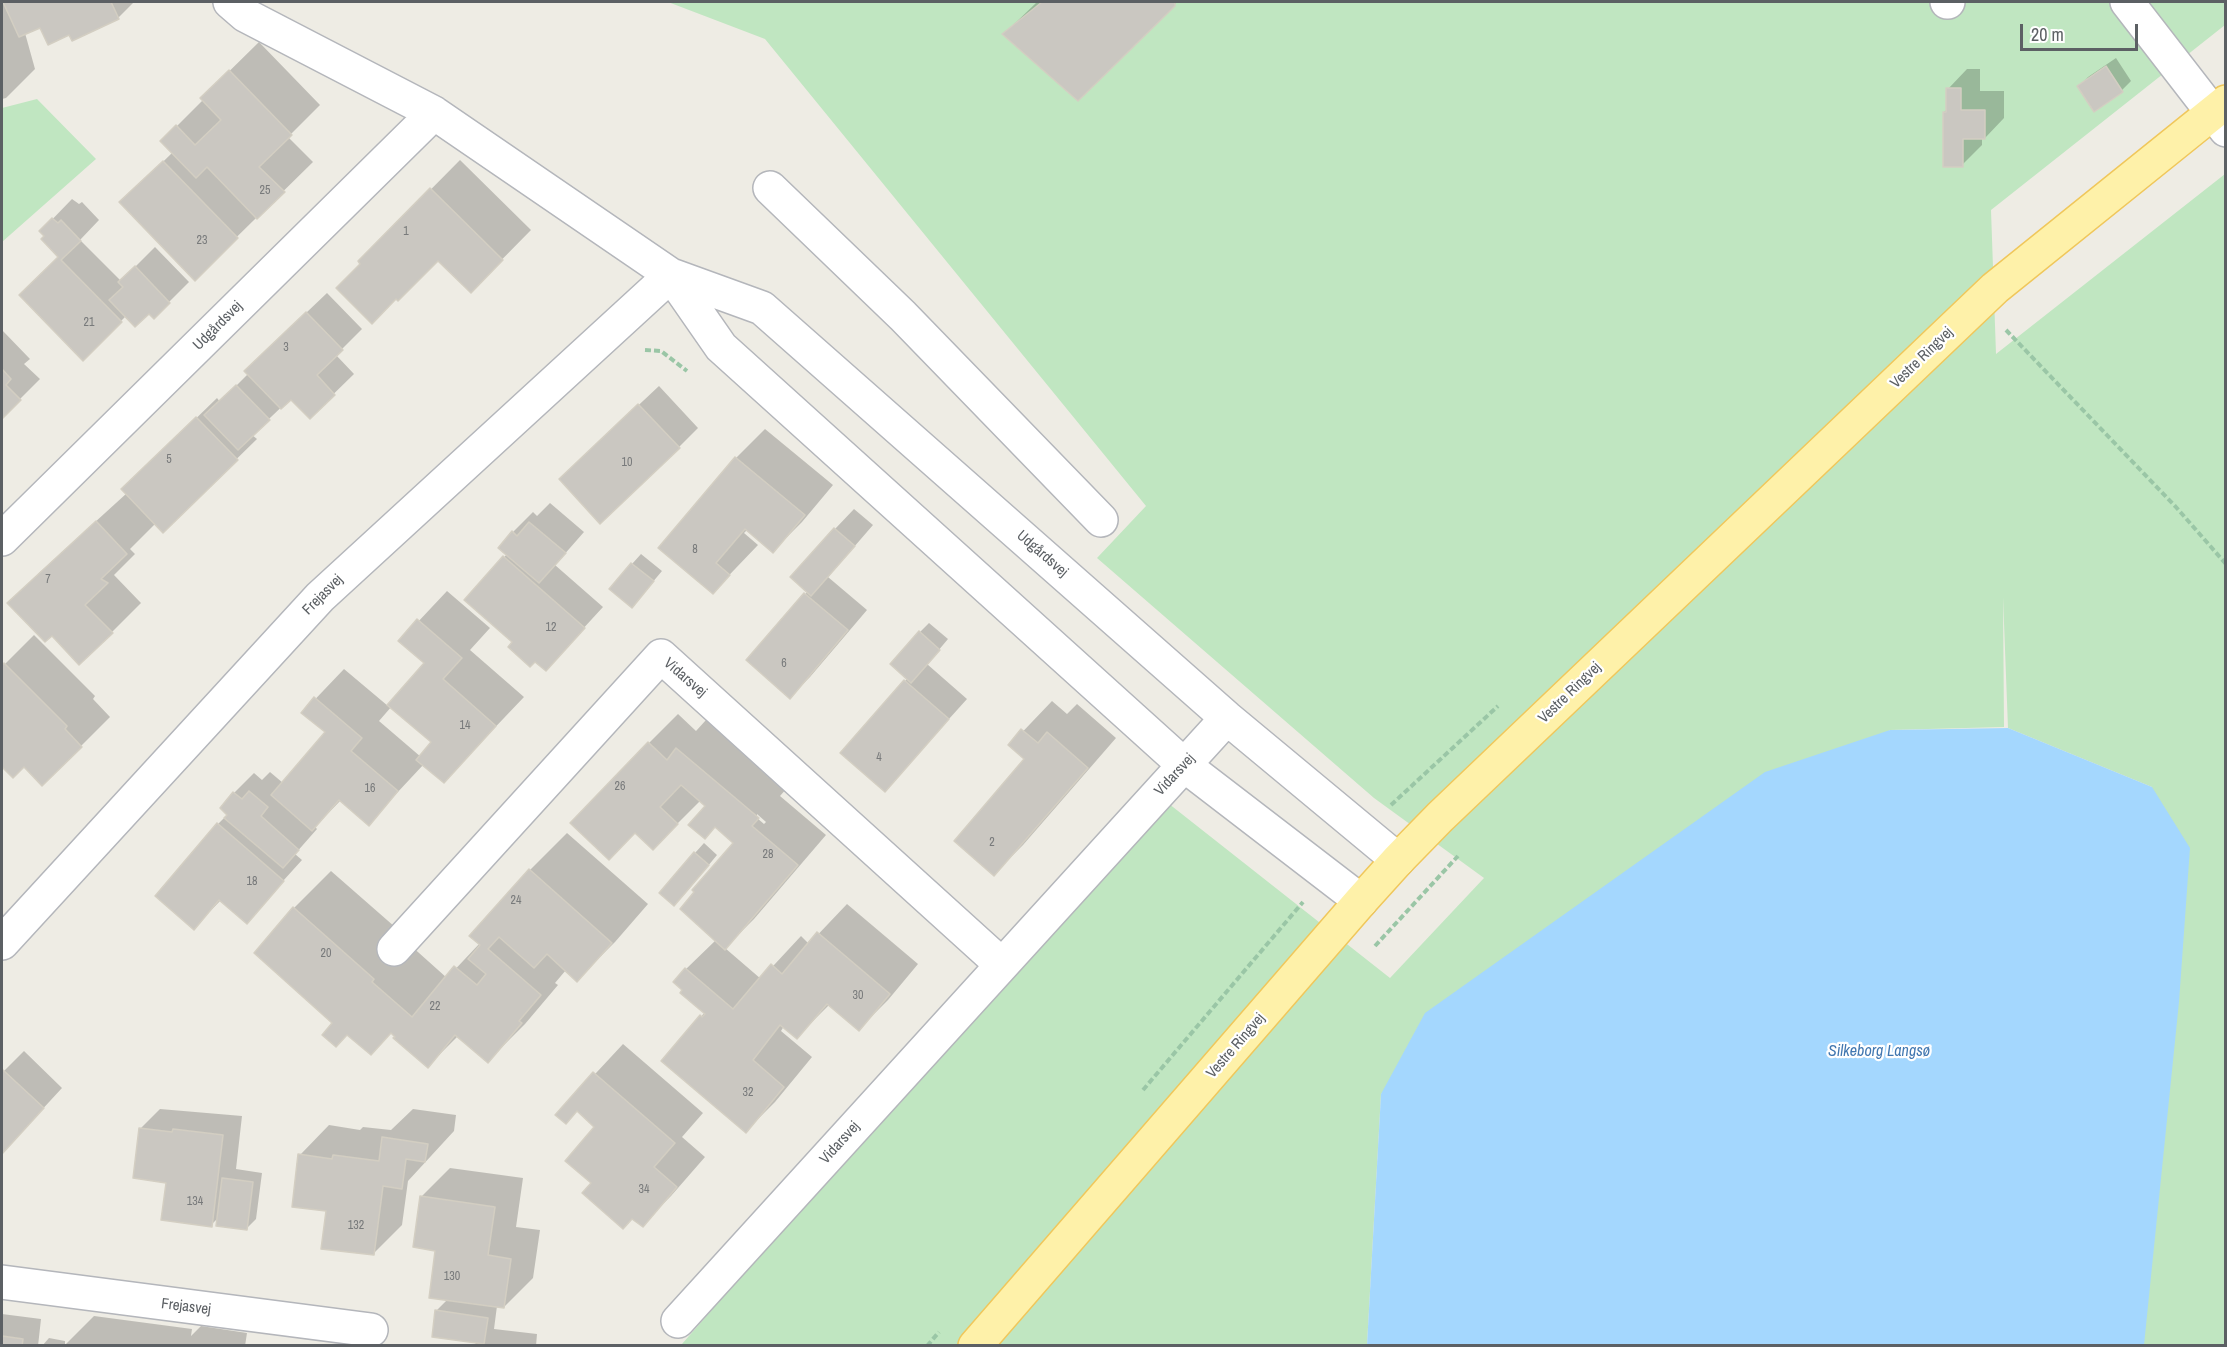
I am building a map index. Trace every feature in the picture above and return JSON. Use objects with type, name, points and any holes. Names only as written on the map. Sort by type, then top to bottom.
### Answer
[{"type":"main road","name":"Vestre Ringvej","points":[[975,1346],[1398,860],[1995,288],[2221,115]]},
{"type":"street","name":"Udgårdsvej","points":[[230,2],[245,15],[434,113],[671,274],[762,308],[1227,718],[1398,860]]},
{"type":"street","points":[[2127,2],[2190,84],[2221,115]]},
{"type":"street","name":"Udgårdsvej","points":[[2,539],[434,113]]},
{"type":"street","points":[[770,188],[903,316],[1101,520]]},
{"type":"street","name":"Udgårdsvej","points":[[671,274],[720,347],[1185,765],[1361,901]]},
{"type":"street","name":"Frejasvej","points":[[2,943],[320,597],[671,274]]},
{"type":"street","name":"Vidarsvej","points":[[394,949],[661,656],[1002,965]]},
{"type":"street","name":"Vidarsvej","points":[[678,1321],[1227,718]]},
{"type":"street","name":"Frejasvej","points":[[2,1282],[371,1330]]},
{"type":"path","points":[[1998,338],[2006,330],[2167,498],[2226,564]]},
{"type":"path","points":[[1372,949],[1465,848]]},
{"type":"green space","points":[[668,2],[2225,2],[2225,25],[1991,210],[1996,354],[2225,174],[2225,1345],[2143,1345],[2152,787],[2008,728],[2003,597],[2004,727],[1890,730],[1381,1094],[1367,1345],[682,1344],[1159,796],[1390,978],[1484,878],[1374,798],[1097,558],[1146,506],[765,39]]},
{"type":"green space","points":[[37,99],[96,159],[2,242],[2,108]]},
{"type":"water","name":"Silkeborg Langsø","points":[[2008,728],[2152,787],[2190,848],[2179,1002],[2144,1345],[1367,1345],[1381,1094],[1425,1013],[1765,772],[1890,730]]},
{"type":"building","points":[[3,2],[111,2],[119,19],[72,41],[69,35],[48,45],[40,28],[19,37]]},
{"type":"building","points":[[1042,2],[1175,2],[1175,6],[1078,101],[1002,34]]},
{"type":"building","points":[[2106,66],[2123,92],[2094,112],[2077,86]]},
{"type":"building","points":[[229,70],[292,135],[259,167],[285,192],[257,219],[207,167],[196,178],[160,141],[176,125],[195,145],[221,120],[200,98]]},
{"type":"building","points":[[1946,88],[1961,88],[1961,110],[1985,110],[1985,139],[1963,139],[1963,167],[1943,167],[1943,112],[1946,112]]},
{"type":"building","points":[[163,161],[238,238],[195,281],[119,202]]},
{"type":"building","points":[[430,188],[503,260],[471,293],[438,261],[372,324],[336,288],[360,264],[358,261]]},
{"type":"building","points":[[52,218],[58,223],[61,220],[81,241],[61,260],[122,322],[83,361],[19,295],[58,257],[41,239],[44,236],[39,231]]},
{"type":"building","points":[[135,266],[170,303],[154,319],[149,314],[135,327],[109,300],[123,287],[118,282]]},
{"type":"building","points":[[306,312],[343,350],[317,375],[335,395],[310,419],[291,400],[281,409],[244,371]]},
{"type":"building","points":[[2,369],[11,379],[6,385],[21,400],[2,419]]},
{"type":"building","points":[[236,385],[270,420],[238,450],[204,415]]},
{"type":"building","points":[[638,404],[680,448],[600,524],[559,479]]},
{"type":"building","points":[[196,417],[238,460],[163,533],[121,489]]},
{"type":"building","points":[[735,457],[805,515],[773,553],[745,529],[716,563],[730,575],[713,594],[658,548]]},
{"type":"building","points":[[96,521],[127,554],[101,579],[108,583],[85,605],[113,633],[79,665],[52,636],[45,642],[7,603]]},
{"type":"building","points":[[529,522],[566,553],[539,583],[498,548],[512,531],[517,536]]},
{"type":"building","points":[[834,528],[855,546],[811,596],[790,577]]},
{"type":"building","points":[[503,556],[585,628],[546,671],[535,662],[530,667],[508,647],[512,642],[464,600]]},
{"type":"building","points":[[631,563],[654,581],[632,608],[609,589]]},
{"type":"building","points":[[804,593],[848,630],[790,699],[746,660]]},
{"type":"building","points":[[417,619],[462,658],[443,679],[496,726],[444,783],[416,760],[431,742],[387,705],[424,663],[398,641]]},
{"type":"building","points":[[919,631],[940,650],[911,683],[890,664]]},
{"type":"building","points":[[4,663],[67,726],[65,729],[82,747],[42,786],[24,767],[13,778],[2,767],[2,665]]},
{"type":"building","points":[[904,680],[949,719],[885,792],[840,753]]},
{"type":"building","points":[[314,697],[362,738],[351,751],[398,791],[369,826],[339,800],[312,831],[271,795],[325,732],[301,713]]},
{"type":"building","points":[[1021,729],[1038,743],[1047,732],[1088,768],[994,876],[954,841],[1024,759],[1008,745]]},
{"type":"building","points":[[648,742],[667,760],[676,748],[759,818],[752,826],[798,865],[725,950],[680,909],[694,892],[692,890],[733,843],[715,827],[705,839],[688,825],[705,806],[681,785],[660,807],[678,824],[653,850],[635,833],[609,860],[570,823]]},
{"type":"building","points":[[249,791],[268,807],[261,816],[299,850],[283,868],[224,818],[227,815],[220,808],[233,792],[242,799]]},
{"type":"building","points":[[217,823],[284,881],[247,924],[219,900],[194,930],[155,896]]},
{"type":"building","points":[[694,852],[709,865],[674,906],[659,893]]},
{"type":"building","points":[[529,869],[612,943],[577,982],[547,954],[534,968],[499,937],[488,949],[541,995],[519,1021],[522,1023],[488,1063],[455,1035],[428,1068],[393,1038],[395,1037],[391,1033],[371,1055],[347,1035],[336,1047],[322,1035],[332,1023],[254,953],[293,907],[374,979],[372,982],[412,1017],[454,966],[477,985],[486,974],[468,959],[480,945],[469,936]]},
{"type":"building","points":[[817,932],[890,994],[859,1031],[827,1004],[797,1039],[780,1025],[753,1060],[784,1087],[746,1133],[661,1061],[700,1015],[702,1017],[705,1014],[680,993],[682,990],[673,982],[685,968],[733,1009],[771,964],[782,974]]},
{"type":"building","points":[[2,1071],[44,1108],[2,1154]]},
{"type":"building","points":[[593,1072],[675,1143],[654,1167],[677,1187],[643,1227],[632,1219],[623,1229],[582,1193],[591,1183],[565,1161],[594,1127],[577,1111],[566,1124],[555,1115]]},
{"type":"building","points":[[139,1128],[172,1132],[173,1129],[223,1135],[212,1227],[161,1220],[166,1183],[133,1178]]},
{"type":"building","points":[[382,1137],[428,1144],[425,1162],[406,1159],[402,1189],[383,1186],[374,1255],[321,1249],[326,1211],[292,1207],[298,1154],[332,1159],[333,1155],[379,1161]]},
{"type":"building","points":[[222,1178],[253,1182],[247,1230],[216,1226]]},
{"type":"building","points":[[420,1196],[495,1207],[488,1255],[511,1259],[504,1308],[429,1298],[435,1251],[413,1247]]},
{"type":"building","points":[[435,1310],[488,1318],[484,1344],[432,1337]]},
{"type":"building","points":[[2,1336],[23,1339],[22,1346],[2,1346]]}]
